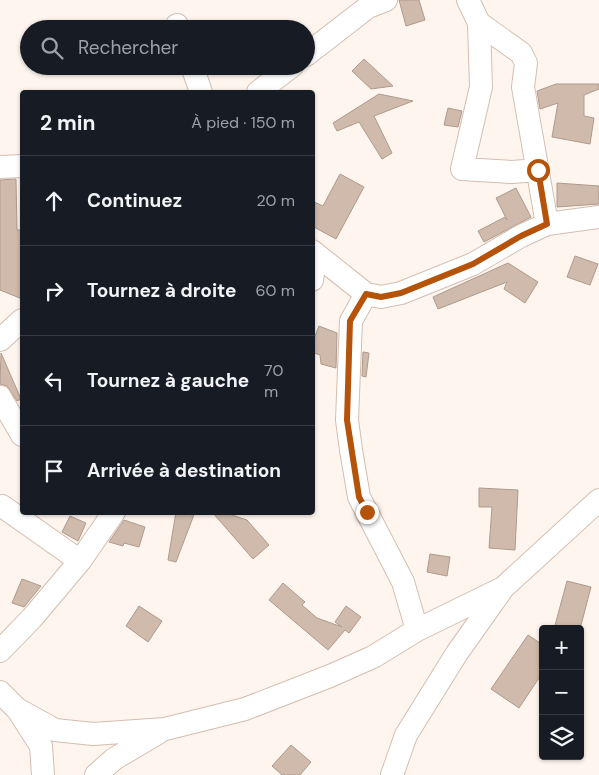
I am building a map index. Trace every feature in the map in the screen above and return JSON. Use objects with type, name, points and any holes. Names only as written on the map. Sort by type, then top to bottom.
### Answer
[{"type":"street","points":[[315,48],[368,7],[386,0]]},
{"type":"street","points":[[468,0],[478,23],[481,87],[462,170],[512,172],[538,170]]},
{"type":"street","points":[[478,23],[521,53],[526,63],[524,87],[547,224]]},
{"type":"street","points":[[195,75],[200,90]]},
{"type":"street","points":[[261,90],[280,75]]},
{"type":"street","points":[[0,166],[20,166]]},
{"type":"street","points":[[315,254],[366,294],[381,297],[401,293],[473,264],[521,236],[547,224],[599,217]]},
{"type":"street","points":[[366,294],[350,321],[347,420],[351,450],[359,497],[403,582],[417,630]]},
{"type":"street","points":[[0,340],[20,325]]},
{"type":"street","points":[[0,397],[20,432]]},
{"type":"street","points":[[392,775],[406,735],[457,653],[504,588],[599,500]]},
{"type":"street","points":[[2,506],[80,561]]},
{"type":"street","points":[[0,651],[80,561],[108,515]]},
{"type":"street","points":[[17,709],[56,730],[93,734],[165,729],[245,709],[330,676],[373,657],[417,630],[504,588]]},
{"type":"street","points":[[0,692],[17,709],[41,746],[43,775]]},
{"type":"street","points":[[96,775],[114,759],[165,729]]},
{"type":"building","points":[[399,0],[419,0],[425,20],[406,26]]},
{"type":"building","points":[[364,59],[393,86],[371,89],[352,71]]},
{"type":"building","points":[[556,84],[599,84],[599,89],[584,95],[584,116],[594,118],[590,144],[552,137],[558,103],[540,109],[537,91]]},
{"type":"building","points":[[379,94],[413,101],[374,116],[392,153],[382,159],[359,122],[337,131],[333,123]]},
{"type":"building","points":[[448,108],[462,111],[458,127],[444,125]]},
{"type":"building","points":[[340,174],[364,187],[336,239],[315,228],[315,202],[323,206]]},
{"type":"building","points":[[16,179],[17,230],[20,230],[20,298],[0,290],[0,180]]},
{"type":"building","points":[[557,183],[599,186],[599,204],[557,207]]},
{"type":"building","points":[[516,188],[531,217],[484,242],[478,231],[505,217],[507,220],[496,198]]},
{"type":"building","points":[[575,256],[598,264],[590,285],[567,277]]},
{"type":"building","points":[[508,263],[538,282],[525,303],[504,289],[507,282],[438,309],[433,297]]},
{"type":"building","points":[[319,326],[337,333],[336,368],[321,364],[320,355],[315,353],[315,336]]},
{"type":"building","points":[[363,352],[369,353],[366,377],[362,376]]},
{"type":"building","points":[[1,353],[20,400],[17,401],[7,386],[0,384]]},
{"type":"building","points":[[479,488],[518,490],[515,550],[489,548],[492,507],[479,507]]},
{"type":"building","points":[[176,515],[194,515],[176,562],[168,560]]},
{"type":"building","points":[[215,515],[232,515],[247,520],[269,545],[253,559]]},
{"type":"building","points":[[70,516],[86,523],[78,541],[62,532]]},
{"type":"building","points":[[124,520],[145,527],[139,547],[124,543],[123,546],[109,542]]},
{"type":"building","points":[[430,554],[450,557],[447,576],[427,572]]},
{"type":"building","points":[[22,579],[41,586],[24,607],[12,603]]},
{"type":"building","points":[[567,581],[591,587],[581,625],[555,625]]},
{"type":"building","points":[[283,583],[305,602],[302,605],[317,618],[342,627],[335,622],[346,606],[361,617],[349,633],[345,630],[328,650],[269,600]]},
{"type":"building","points":[[139,606],[162,621],[148,642],[126,626]]},
{"type":"building","points":[[528,635],[539,642],[539,678],[519,708],[491,689]]},
{"type":"building","points":[[291,745],[311,762],[300,775],[282,775],[272,766]]},
{"type":"route","points":[[367,512],[359,497],[347,420],[347,370],[350,321],[366,294],[381,297],[401,293],[473,264],[521,236],[547,224],[538,170]]}]
